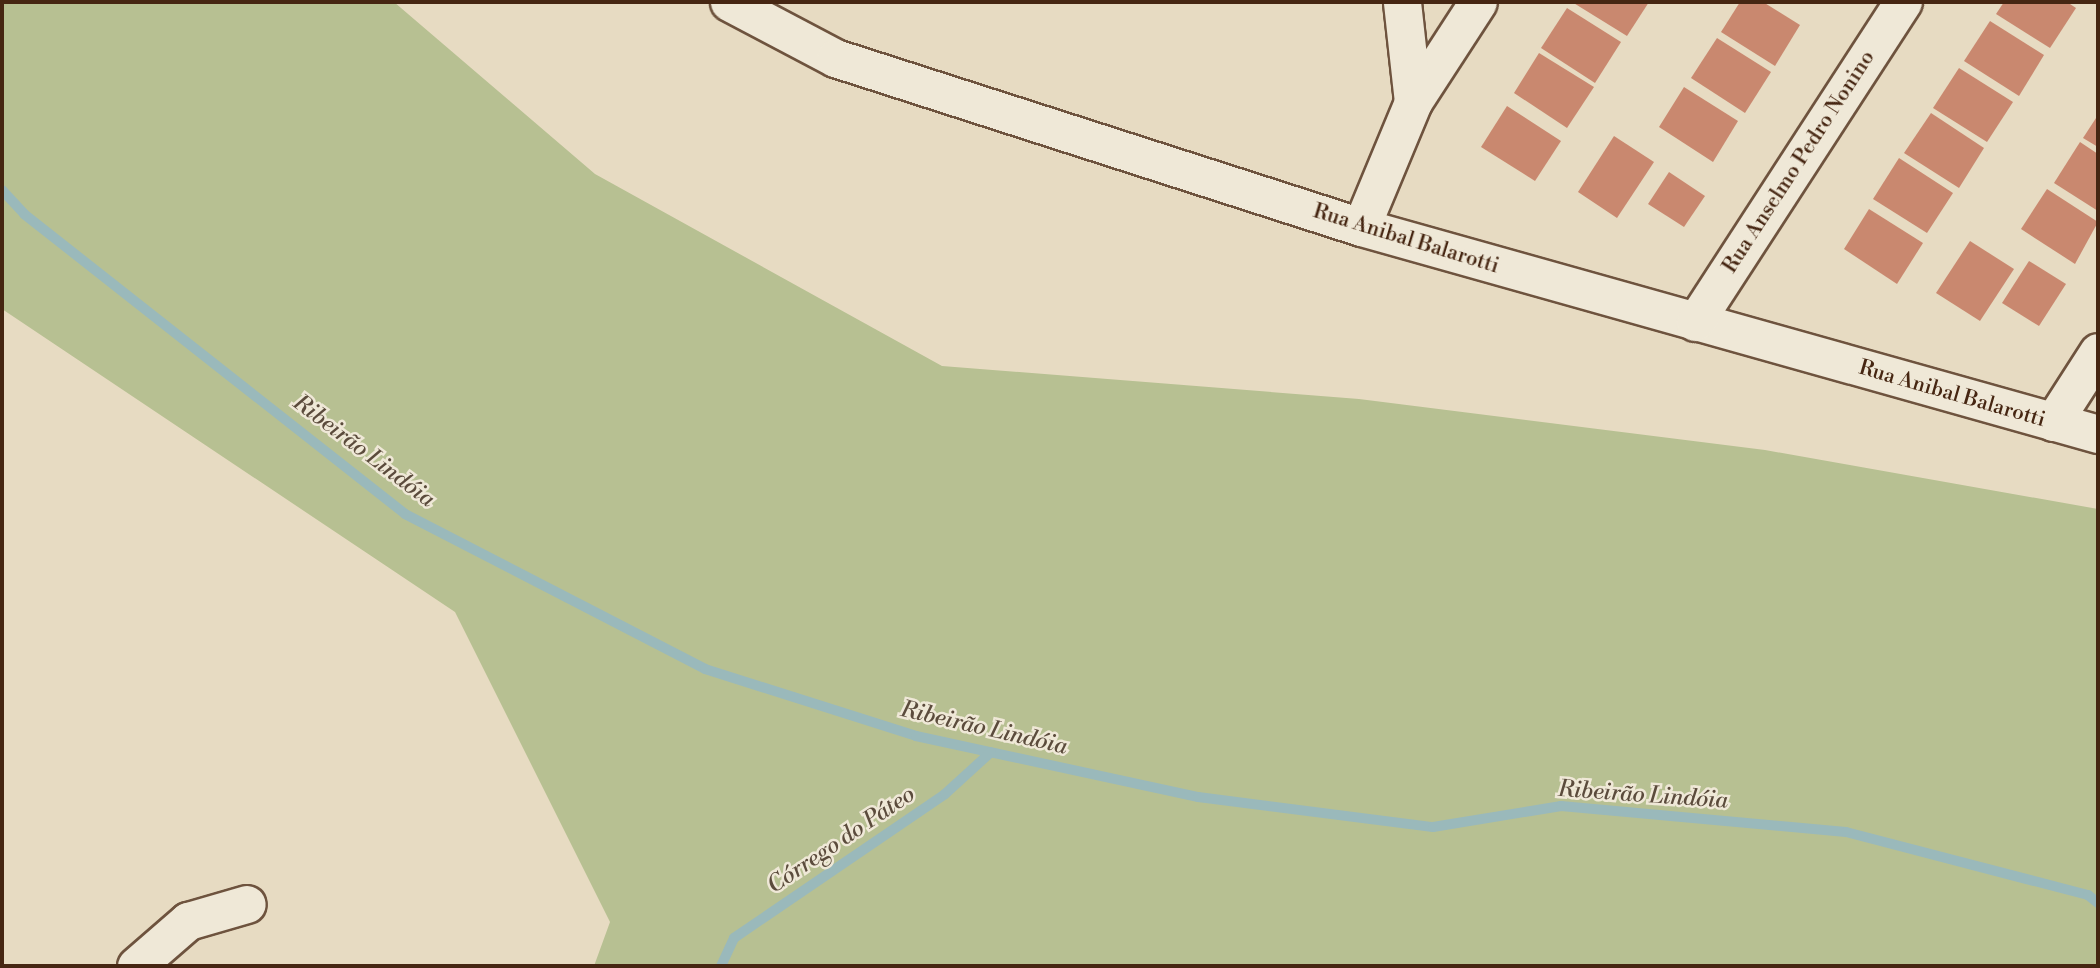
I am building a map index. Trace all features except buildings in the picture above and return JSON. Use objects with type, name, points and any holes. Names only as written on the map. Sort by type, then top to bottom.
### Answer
[{"type":"street","name":"Rua Anibal Balarotti","points":[[729,2],[835,58],[1361,228],[2098,434]]},
{"type":"street","points":[[1402,2],[1413,102]]},
{"type":"street","points":[[1361,228],[1413,102],[1478,2]]},
{"type":"street","name":"Rua Anselmo Pedro Nonino","points":[[1695,322],[1903,2]]},
{"type":"street","points":[[2053,422],[2098,352]]},
{"type":"street","points":[[136,966],[188,921],[247,904]]},
{"type":"green space","points":[[2,2],[394,2],[595,174],[942,366],[1359,399],[1765,450],[2098,509],[2098,966],[594,966],[610,922],[455,612],[2,309]]},
{"type":"waterway","name":"Ribeirão Lindóia","points":[[2,190],[24,214],[405,514],[705,669],[916,736],[1198,797],[1433,827],[1561,806],[1846,832],[2088,895],[2098,903]]},
{"type":"waterway","name":"Córrego do Páteo","points":[[721,966],[734,938],[945,794],[991,752]]}]
